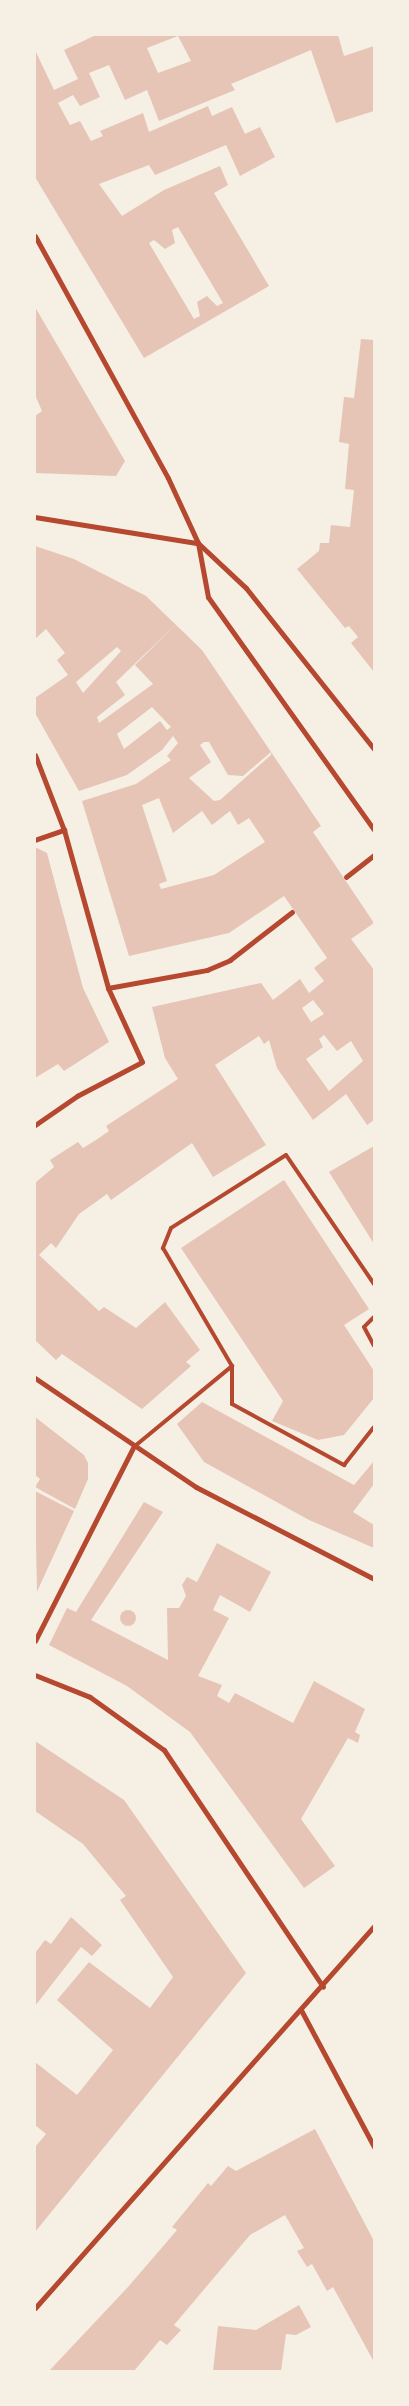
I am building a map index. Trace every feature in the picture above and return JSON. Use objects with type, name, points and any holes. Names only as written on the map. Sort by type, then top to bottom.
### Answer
[{"type":"street","points":[[35,236],[122,389],[198,543],[208,597],[373,826]]},
{"type":"street","points":[[35,518],[198,543],[246,588],[374,748]]},
{"type":"street","points":[[35,755],[64,830],[108,988],[142,1062],[77,1096],[35,1125]]},
{"type":"street","points":[[35,840],[64,830]]},
{"type":"street","points":[[346,877],[374,856]]},
{"type":"street","points":[[108,988],[207,970],[230,960],[292,912]]},
{"type":"street","points":[[35,1378],[133,1448],[266,1526],[374,1579]]},
{"type":"street","points":[[35,1640],[133,1448]]},
{"type":"street","points":[[35,1676],[90,1697],[164,1750],[323,1987]]},
{"type":"street","points":[[35,2308],[323,1987],[374,1926]]},
{"type":"street","points":[[301,2010],[374,2147]]},
{"type":"lane","points":[[374,1284],[286,1155],[171,1228],[163,1248],[232,1366],[232,1404],[344,1465],[374,1427]]},
{"type":"lane","points":[[374,1316],[364,1327],[374,1346]]},
{"type":"lane","points":[[133,1448],[232,1366]]},
{"type":"building","points":[[96,35],[338,35],[344,56],[374,46],[374,111],[336,123],[311,50],[231,84],[235,90],[159,121],[147,90],[125,100],[109,65],[89,73],[100,97],[80,106],[73,95],[58,103],[70,125],[80,121],[91,141],[103,136],[100,131],[143,113],[149,132],[208,106],[212,116],[232,107],[245,134],[260,127],[275,157],[240,176],[226,145],[155,175],[149,165],[99,184],[122,216],[164,190],[220,166],[228,185],[214,193],[269,286],[144,358],[35,177],[35,50],[54,90],[78,79],[64,50]],"holes":[[[178,36],[191,61],[158,73],[147,48]],[[178,227],[223,303],[217,306],[207,296],[197,302],[200,316],[194,319],[149,243],[154,240],[165,249],[175,243],[172,230]]]},
{"type":"building","points":[[35,307],[125,461],[116,476],[35,473],[35,416],[42,411],[35,395]]},
{"type":"building","points":[[361,339],[374,340],[374,672],[351,643],[358,637],[349,626],[345,628],[297,569],[319,551],[320,543],[329,543],[331,525],[350,527],[354,490],[345,489],[349,444],[339,442],[344,397],[354,398]]},
{"type":"building","points":[[35,546],[74,559],[146,596],[176,624],[202,650],[271,752],[321,826],[313,832],[374,923],[351,939],[374,970],[374,1120],[367,1125],[346,1094],[313,1120],[277,1068],[269,1040],[264,1044],[259,1036],[215,1065],[266,1145],[213,1177],[192,1143],[111,1200],[107,1194],[79,1214],[56,1248],[51,1243],[39,1255],[99,1311],[104,1307],[136,1328],[165,1302],[200,1350],[186,1362],[191,1366],[142,1409],[62,1354],[56,1360],[35,1340],[35,1183],[54,1167],[50,1160],[78,1142],[83,1148],[96,1140],[109,1131],[106,1126],[178,1079],[165,1058],[152,1007],[261,983],[273,1000],[300,979],[309,993],[324,981],[314,968],[327,958],[284,896],[229,933],[129,956],[82,801],[136,784],[171,760],[167,756],[178,743],[173,736],[162,750],[127,775],[79,791],[35,713],[35,698],[68,675],[57,660],[65,653],[46,629],[35,639]],"holes":[[[176,624],[135,665],[153,684],[99,723],[97,717],[125,695],[116,682]],[[117,647],[121,651],[83,693],[76,682]],[[152,707],[171,727],[167,730],[160,721],[124,749],[117,734]],[[204,742],[209,742],[228,775],[243,776],[271,752],[271,755],[220,800],[214,801],[189,778],[211,762],[200,745]],[[159,798],[173,833],[202,811],[212,825],[230,811],[238,825],[249,818],[265,842],[214,875],[161,889],[159,884],[167,881],[142,805]],[[313,1000],[324,1014],[311,1022],[302,1008]],[[324,1035],[337,1051],[351,1041],[363,1061],[329,1091],[306,1059],[323,1047],[319,1039]]]},
{"type":"building","points":[[35,847],[47,853],[83,988],[109,1042],[64,1071],[58,1064],[35,1078]]},
{"type":"building","points":[[374,1146],[374,1244],[329,1172]]},
{"type":"building","points":[[284,1180],[369,1309],[344,1325],[374,1371],[374,1398],[344,1435],[318,1440],[272,1421],[283,1401],[181,1248]]},
{"type":"building","points":[[202,1402],[354,1485],[374,1461],[374,1484],[353,1512],[374,1525],[374,1548],[309,1520],[204,1462],[177,1424]]},
{"type":"building","points":[[35,1417],[84,1455],[88,1463],[88,1479],[75,1509],[35,1487],[40,1479],[35,1475]]},
{"type":"building","points":[[35,1491],[74,1511],[37,1592]]},
{"type":"building","points":[[144,1502],[163,1512],[91,1620],[168,1660],[167,1608],[179,1608],[186,1596],[182,1585],[187,1577],[197,1582],[217,1543],[271,1572],[250,1612],[220,1595],[213,1610],[229,1618],[198,1676],[222,1685],[217,1696],[229,1703],[235,1693],[293,1723],[314,1681],[365,1709],[355,1732],[360,1735],[358,1743],[348,1738],[301,1819],[335,1866],[304,1888],[190,1732],[127,1686],[49,1645],[67,1608],[76,1612]]},
{"type":"building","points":[[128,1610],[136,1618],[128,1626],[120,1618]]},
{"type":"building","points":[[35,1741],[124,1800],[246,1973],[35,2232],[35,2147],[46,2134],[35,2125],[35,2062],[77,2095],[113,2050],[57,2000],[89,1962],[150,2008],[173,1977],[120,1900],[126,1896],[83,1844],[35,1811]]},
{"type":"building","points":[[71,1917],[102,1945],[92,1956],[81,1947],[35,2006],[35,1953],[45,1940],[51,1944]]},
{"type":"building","points":[[315,2129],[374,2241],[374,2362],[333,2287],[327,2291],[312,2264],[307,2267],[297,2251],[304,2248],[285,2215],[250,2235],[174,2325],[181,2330],[167,2345],[160,2340],[134,2371],[49,2371],[128,2287],[177,2230],[172,2227],[208,2183],[211,2186],[228,2166],[236,2171]]},
{"type":"building","points":[[299,2305],[311,2327],[296,2335],[286,2334],[281,2371],[213,2371],[218,2326],[256,2330]]}]
